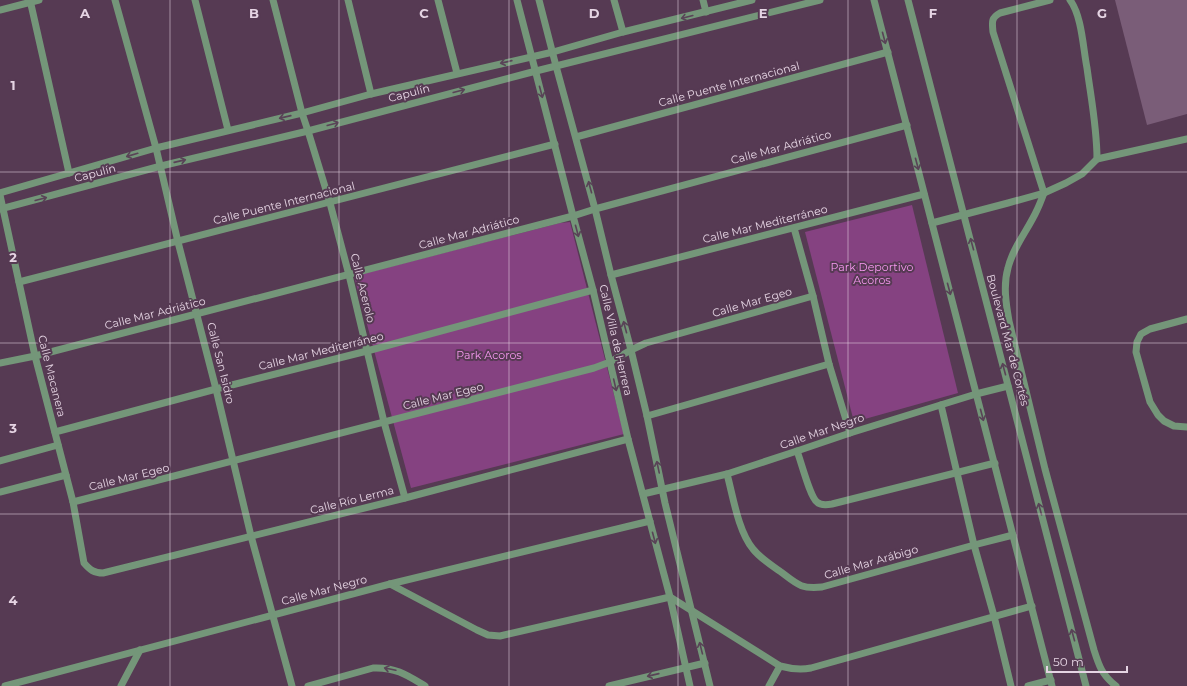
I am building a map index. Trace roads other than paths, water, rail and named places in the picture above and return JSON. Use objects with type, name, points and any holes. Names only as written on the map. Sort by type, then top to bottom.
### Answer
[{"type":"street","points":[[0,10],[30,1],[39,0]]},
{"type":"street","name":"Calle San Isidro","points":[[115,0],[156,148],[251,536],[292,686]]},
{"type":"street","points":[[195,0],[228,130]]},
{"type":"street","points":[[273,0],[302,113]]},
{"type":"street","points":[[348,0],[371,94]]},
{"type":"street","points":[[438,0],[457,73]]},
{"type":"street","name":"Calle Villa de Herrera","points":[[518,0],[593,290],[642,494],[670,597],[690,686]]},
{"type":"street","name":"Calle Villa de Herrera","points":[[539,0],[631,350],[710,686]]},
{"type":"street","points":[[614,0],[623,32]]},
{"type":"street","points":[[703,0],[706,12]]},
{"type":"street","name":"Capulín","points":[[0,194],[15,188],[156,148],[302,113],[457,73],[553,52],[623,32],[752,0]]},
{"type":"street","name":"Capulín","points":[[2,209],[160,166],[308,131],[536,71],[820,0]]},
{"type":"street","points":[[874,0],[1051,683],[1028,686]]},
{"type":"street","name":"Boulevard Mar de Cortés","points":[[908,0],[1086,686]]},
{"type":"street","points":[[1050,0],[1000,13],[994,16],[992,23],[993,32],[1044,193],[1037,210],[1013,253],[1008,269],[1006,305],[1045,469],[1094,650],[1102,673],[1116,686]]},
{"type":"street","points":[[1070,0],[1074,5],[1080,25],[1095,122],[1097,159]]},
{"type":"street","points":[[30,1],[70,173]]},
{"type":"street","name":"Calle Puente Internacional","points":[[576,137],[888,52]]},
{"type":"street","name":"Calle Acerolo","points":[[302,113],[330,203],[349,275],[384,422],[405,498]]},
{"type":"street","name":"Calle Mar Adriático","points":[[0,363],[35,356],[349,275],[907,125]]},
{"type":"street","points":[[932,223],[1044,193],[1082,174],[1097,159],[1187,139]]},
{"type":"street","name":"Calle Puente Internacional","points":[[19,282],[555,144]]},
{"type":"street","name":"Calle Macanera","points":[[0,194],[2,209],[35,356],[73,502],[84,563]]},
{"type":"street","name":"Calle Mar Mediterráneo","points":[[611,275],[924,194]]},
{"type":"street","points":[[794,228],[813,296],[829,364],[850,432]]},
{"type":"street","name":"Calle Mar Mediterráneo","points":[[55,432],[367,351],[593,290]]},
{"type":"street","name":"Calle Mar Egeo","points":[[73,502],[234,462],[594,368],[610,362],[646,343],[813,296]]},
{"type":"street","points":[[1187,319],[1150,329],[1141,334],[1137,342],[1136,352],[1150,402],[1158,415],[1164,421],[1174,426],[1187,427]]},
{"type":"street","points":[[647,416],[829,364]]},
{"type":"street","name":"Calle Mar Negro","points":[[642,494],[727,474],[850,432],[976,394],[1008,386]]},
{"type":"street","points":[[941,405],[974,545],[994,616],[1011,686]]},
{"type":"street","name":"Calle Río Lerma","points":[[84,563],[89,570],[96,573],[103,573],[405,498],[628,439]]},
{"type":"street","points":[[0,461],[58,444]]},
{"type":"street","points":[[797,451],[811,493],[815,501],[821,505],[832,504],[994,463]]},
{"type":"street","name":"Calle Mar Arábigo","points":[[727,474],[739,520],[745,538],[752,549],[760,557],[796,584],[804,588],[822,587],[1013,535]]},
{"type":"street","points":[[0,492],[66,475]]},
{"type":"street","name":"Calle Mar Negro","points":[[5,686],[390,584],[650,521]]},
{"type":"street","points":[[390,584],[477,630],[488,635],[500,636],[670,597],[780,666],[799,670],[811,668],[1032,606]]},
{"type":"street","points":[[121,686],[140,650]]},
{"type":"street","points":[[609,686],[705,663]]},
{"type":"street","points":[[769,686],[780,666]]},
{"type":"street","points":[[308,686],[373,668],[384,668],[395,670],[425,686]]},
{"type":"park label","name":"Park Deportivo Acoros","points":[[872,273]]},
{"type":"park label","name":"Park Acoros","points":[[489,355]]}]
